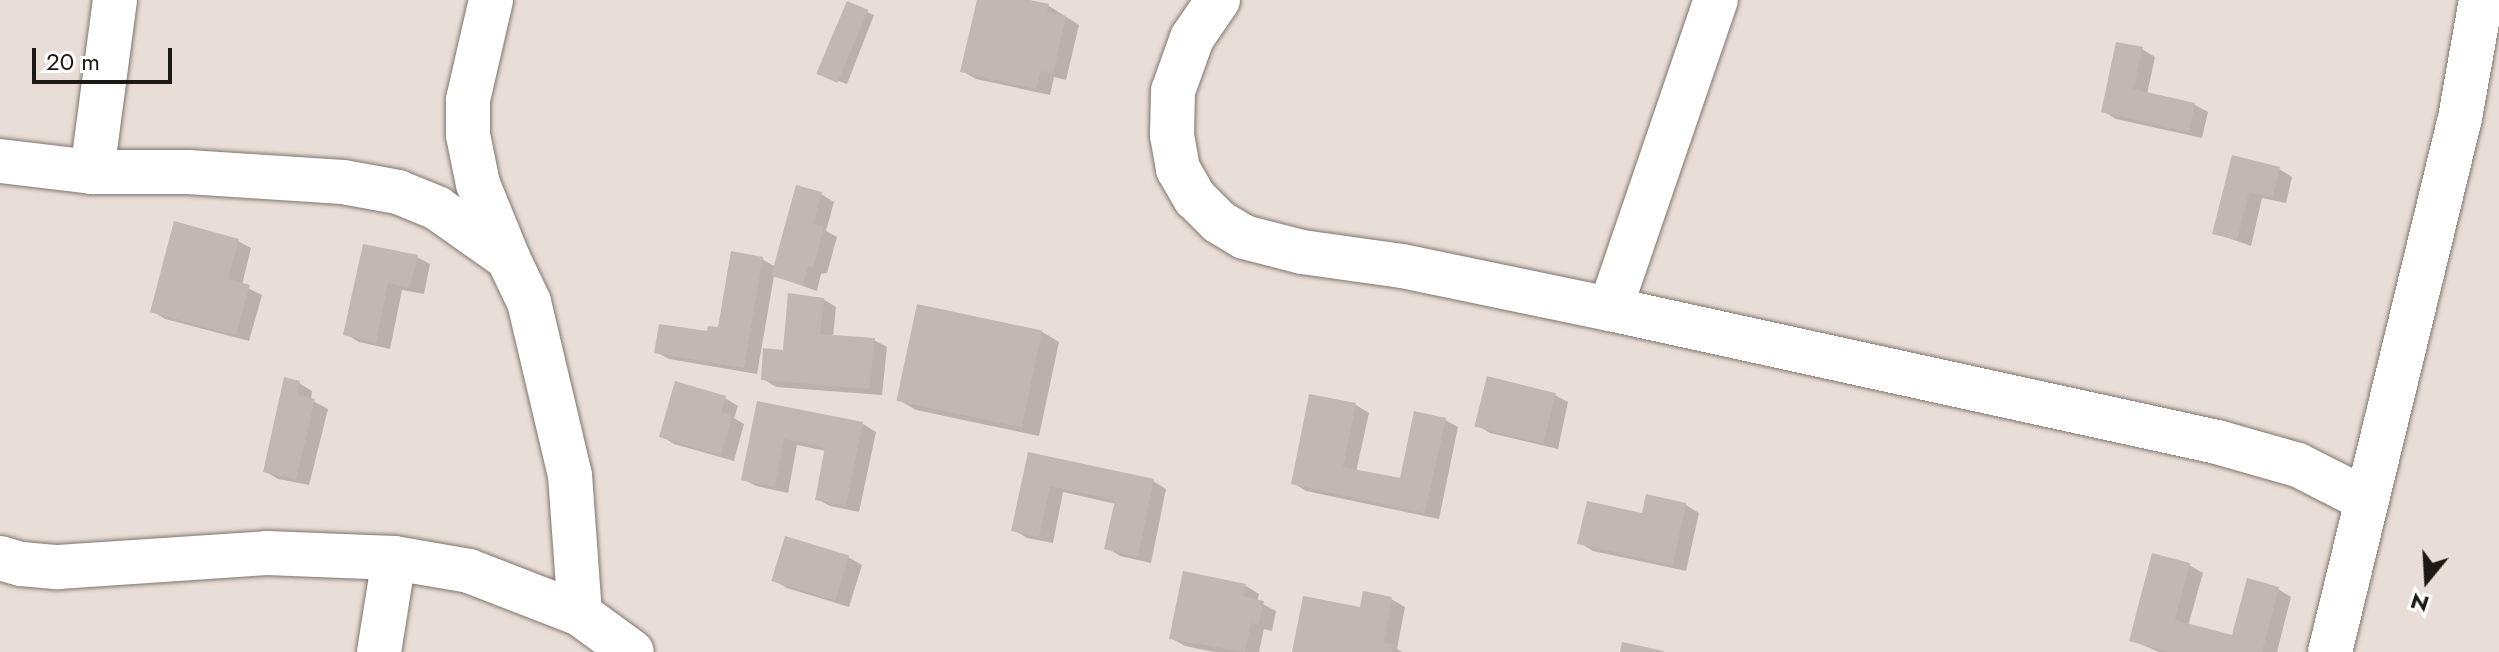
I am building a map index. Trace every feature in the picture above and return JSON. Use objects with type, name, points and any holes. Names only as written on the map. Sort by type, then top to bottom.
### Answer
[{"type":"street","points":[[92,172],[115,0]]},
{"type":"street","points":[[491,0],[468,100],[468,135],[478,184],[529,302],[570,475],[580,614]]},
{"type":"street","points":[[1218,0],[1192,38],[1173,91],[1172,135],[1178,169],[1195,198],[1219,222],[1244,237],[1302,252],[1402,266],[1610,309],[2217,442],[2298,465],[2367,500]]},
{"type":"street","points":[[1610,309],[1716,0]]},
{"type":"street","points":[[2330,652],[2460,118],[2481,0]]},
{"type":"street","points":[[0,161],[92,172],[188,172],[343,182],[398,192],[437,208],[508,258]]},
{"type":"street","points":[[0,558],[21,564],[58,567],[267,553],[394,558],[469,571],[580,614],[632,652]]},
{"type":"street","points":[[379,652],[394,558]]},
{"type":"building","points":[[977,0],[1030,0],[1049,4],[1047,12],[1066,16],[1053,74],[1041,71],[1036,89],[960,72]]},
{"type":"building","points":[[847,1],[868,10],[837,83],[816,74]]},
{"type":"building","points":[[2116,42],[2143,47],[2133,89],[2195,103],[2189,132],[2101,112]]},
{"type":"building","points":[[2232,155],[2280,167],[2273,197],[2249,192],[2237,240],[2212,234]]},
{"type":"building","points":[[796,185],[822,192],[813,224],[824,227],[814,266],[808,267],[803,285],[771,276]]},
{"type":"building","points":[[174,221],[239,239],[228,279],[250,285],[236,335],[150,312]]},
{"type":"building","points":[[363,244],[418,255],[410,288],[388,283],[376,343],[343,335]]},
{"type":"building","points":[[731,251],[763,257],[744,368],[654,353],[659,324],[707,331],[708,326],[718,327]]},
{"type":"building","points":[[788,293],[824,298],[820,334],[875,338],[869,389],[761,380],[763,348],[783,350]]},
{"type":"building","points":[[917,304],[1042,331],[1022,427],[896,401]]},
{"type":"building","points":[[1487,376],[1556,393],[1543,444],[1474,426]]},
{"type":"building","points":[[284,377],[300,381],[297,394],[315,399],[296,479],[263,472]]},
{"type":"building","points":[[675,381],[726,396],[721,412],[732,415],[721,455],[659,437]]},
{"type":"building","points":[[1309,394],[1356,403],[1343,467],[1400,478],[1414,411],[1446,418],[1425,513],[1291,484]]},
{"type":"building","points":[[757,401],[863,422],[846,506],[815,500],[825,447],[784,439],[775,487],[741,480]]},
{"type":"building","points":[[1028,452],[1154,479],[1138,557],[1104,549],[1115,500],[1050,486],[1039,537],[1011,531]]},
{"type":"building","points":[[1646,494],[1686,503],[1673,565],[1577,544],[1587,501],[1642,513]]},
{"type":"building","points":[[785,536],[849,556],[835,601],[771,581]]},
{"type":"building","points":[[2152,553],[2190,563],[2175,620],[2232,635],[2247,578],[2279,587],[2262,652],[2169,652],[2129,641]]},
{"type":"building","points":[[1183,571],[1246,584],[1243,596],[1264,601],[1258,625],[1251,623],[1245,652],[1169,639]]},
{"type":"building","points":[[1363,591],[1392,597],[1384,643],[1393,644],[1392,652],[1292,652],[1303,596],[1360,607]]},
{"type":"building","points":[[1622,642],[1664,651],[1664,652],[1620,652]]}]
